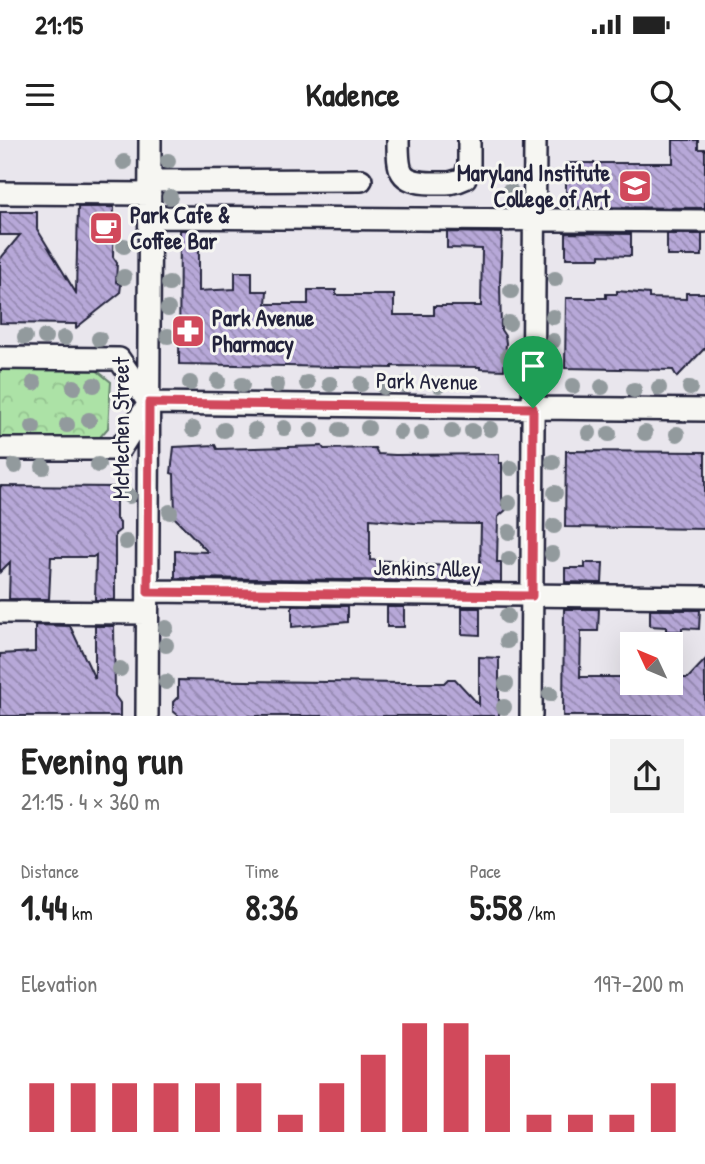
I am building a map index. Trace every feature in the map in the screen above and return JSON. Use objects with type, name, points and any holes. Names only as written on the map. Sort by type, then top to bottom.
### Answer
[{"type":"street","name":"McMechen Street","points":[[147,716],[150,140]]},
{"type":"street","points":[[398,140],[398,166],[404,176],[415,183],[455,183],[465,178],[469,164],[469,140]]},
{"type":"street","points":[[531,716],[535,140]]},
{"type":"street","points":[[0,194],[361,180]]},
{"type":"street","points":[[150,217],[705,221]]},
{"type":"street","points":[[0,358],[119,359],[149,403],[120,449],[0,449]]},
{"type":"street","name":"Park Avenue","points":[[149,403],[705,410]]},
{"type":"street","name":"Jenkins Alley","points":[[148,592],[705,597]]},
{"type":"street","points":[[0,612],[147,613]]},
{"type":"green space","points":[[0,368],[95,369],[111,382],[108,428],[100,437],[87,439],[0,439]]},
{"type":"building","name":"Maryland Institute College of Art","points":[[673,140],[698,140],[698,149],[705,149],[705,208],[566,207],[566,163],[673,163]]},
{"type":"building","points":[[78,207],[114,207],[113,257],[117,263],[116,282],[121,285],[120,293],[76,328],[76,324],[0,323],[0,259],[20,235],[0,235],[0,212],[37,212],[37,229],[76,293]]},
{"type":"building","points":[[180,230],[199,230],[199,291],[235,289],[235,272],[252,272],[252,291],[267,291],[266,304],[308,304],[308,290],[336,290],[336,295],[394,295],[394,315],[434,315],[434,306],[481,306],[482,249],[447,248],[447,232],[502,233],[500,281],[501,330],[506,343],[504,370],[480,367],[179,364]]},
{"type":"building","points":[[566,233],[631,234],[631,256],[566,258]]},
{"type":"building","points":[[667,234],[702,234],[702,256],[667,256]]},
{"type":"building","points":[[617,291],[649,294],[649,298],[686,299],[686,293],[705,293],[705,348],[677,377],[673,370],[565,368],[566,298],[606,298],[606,294],[617,294]]},
{"type":"building","points":[[215,445],[217,449],[322,446],[324,449],[375,448],[378,454],[395,455],[499,454],[499,463],[502,463],[502,505],[506,510],[498,517],[497,562],[501,562],[501,582],[175,578],[175,551],[208,552],[175,518],[174,474],[171,473],[174,447]],"holes":[[[370,519],[481,524],[480,566],[412,565],[412,562],[370,560]]]},
{"type":"building","points":[[566,451],[705,452],[705,529],[565,527]]},
{"type":"building","points":[[0,486],[116,487],[116,519],[120,523],[120,530],[115,534],[115,600],[95,600],[96,555],[51,557],[49,599],[9,599],[10,562],[0,572]]},
{"type":"building","points":[[585,563],[603,563],[602,583],[565,582],[565,568],[585,568]]},
{"type":"building","points":[[292,606],[348,606],[348,622],[292,627]]},
{"type":"building","points":[[387,607],[404,607],[404,627],[387,627]]},
{"type":"building","points":[[462,608],[480,608],[480,635],[462,634]]},
{"type":"building","points":[[564,609],[599,609],[598,631],[581,631],[580,677],[620,677],[620,695],[683,695],[683,678],[688,678],[705,660],[705,716],[563,716]]},
{"type":"building","points":[[650,610],[700,610],[699,629],[666,631],[666,627],[650,626]]},
{"type":"building","points":[[35,625],[70,626],[95,679],[95,626],[114,626],[115,696],[120,703],[120,716],[0,716],[0,654],[35,652]]},
{"type":"building","points":[[479,657],[499,658],[499,716],[179,716],[173,711],[173,702],[178,697],[178,680],[444,683],[448,679],[455,679],[479,705]]},
{"type":"place","name":"Maryland Institute College of Art","points":[[635,186]]},
{"type":"place","name":"Park Cafe & Coffee Bar","points":[[106,228]]},
{"type":"place","name":"Park Avenue Pharmacy","points":[[188,331]]},
{"type":"route","points":[[149,403],[533,408],[532,596],[148,592],[149,403]]}]
